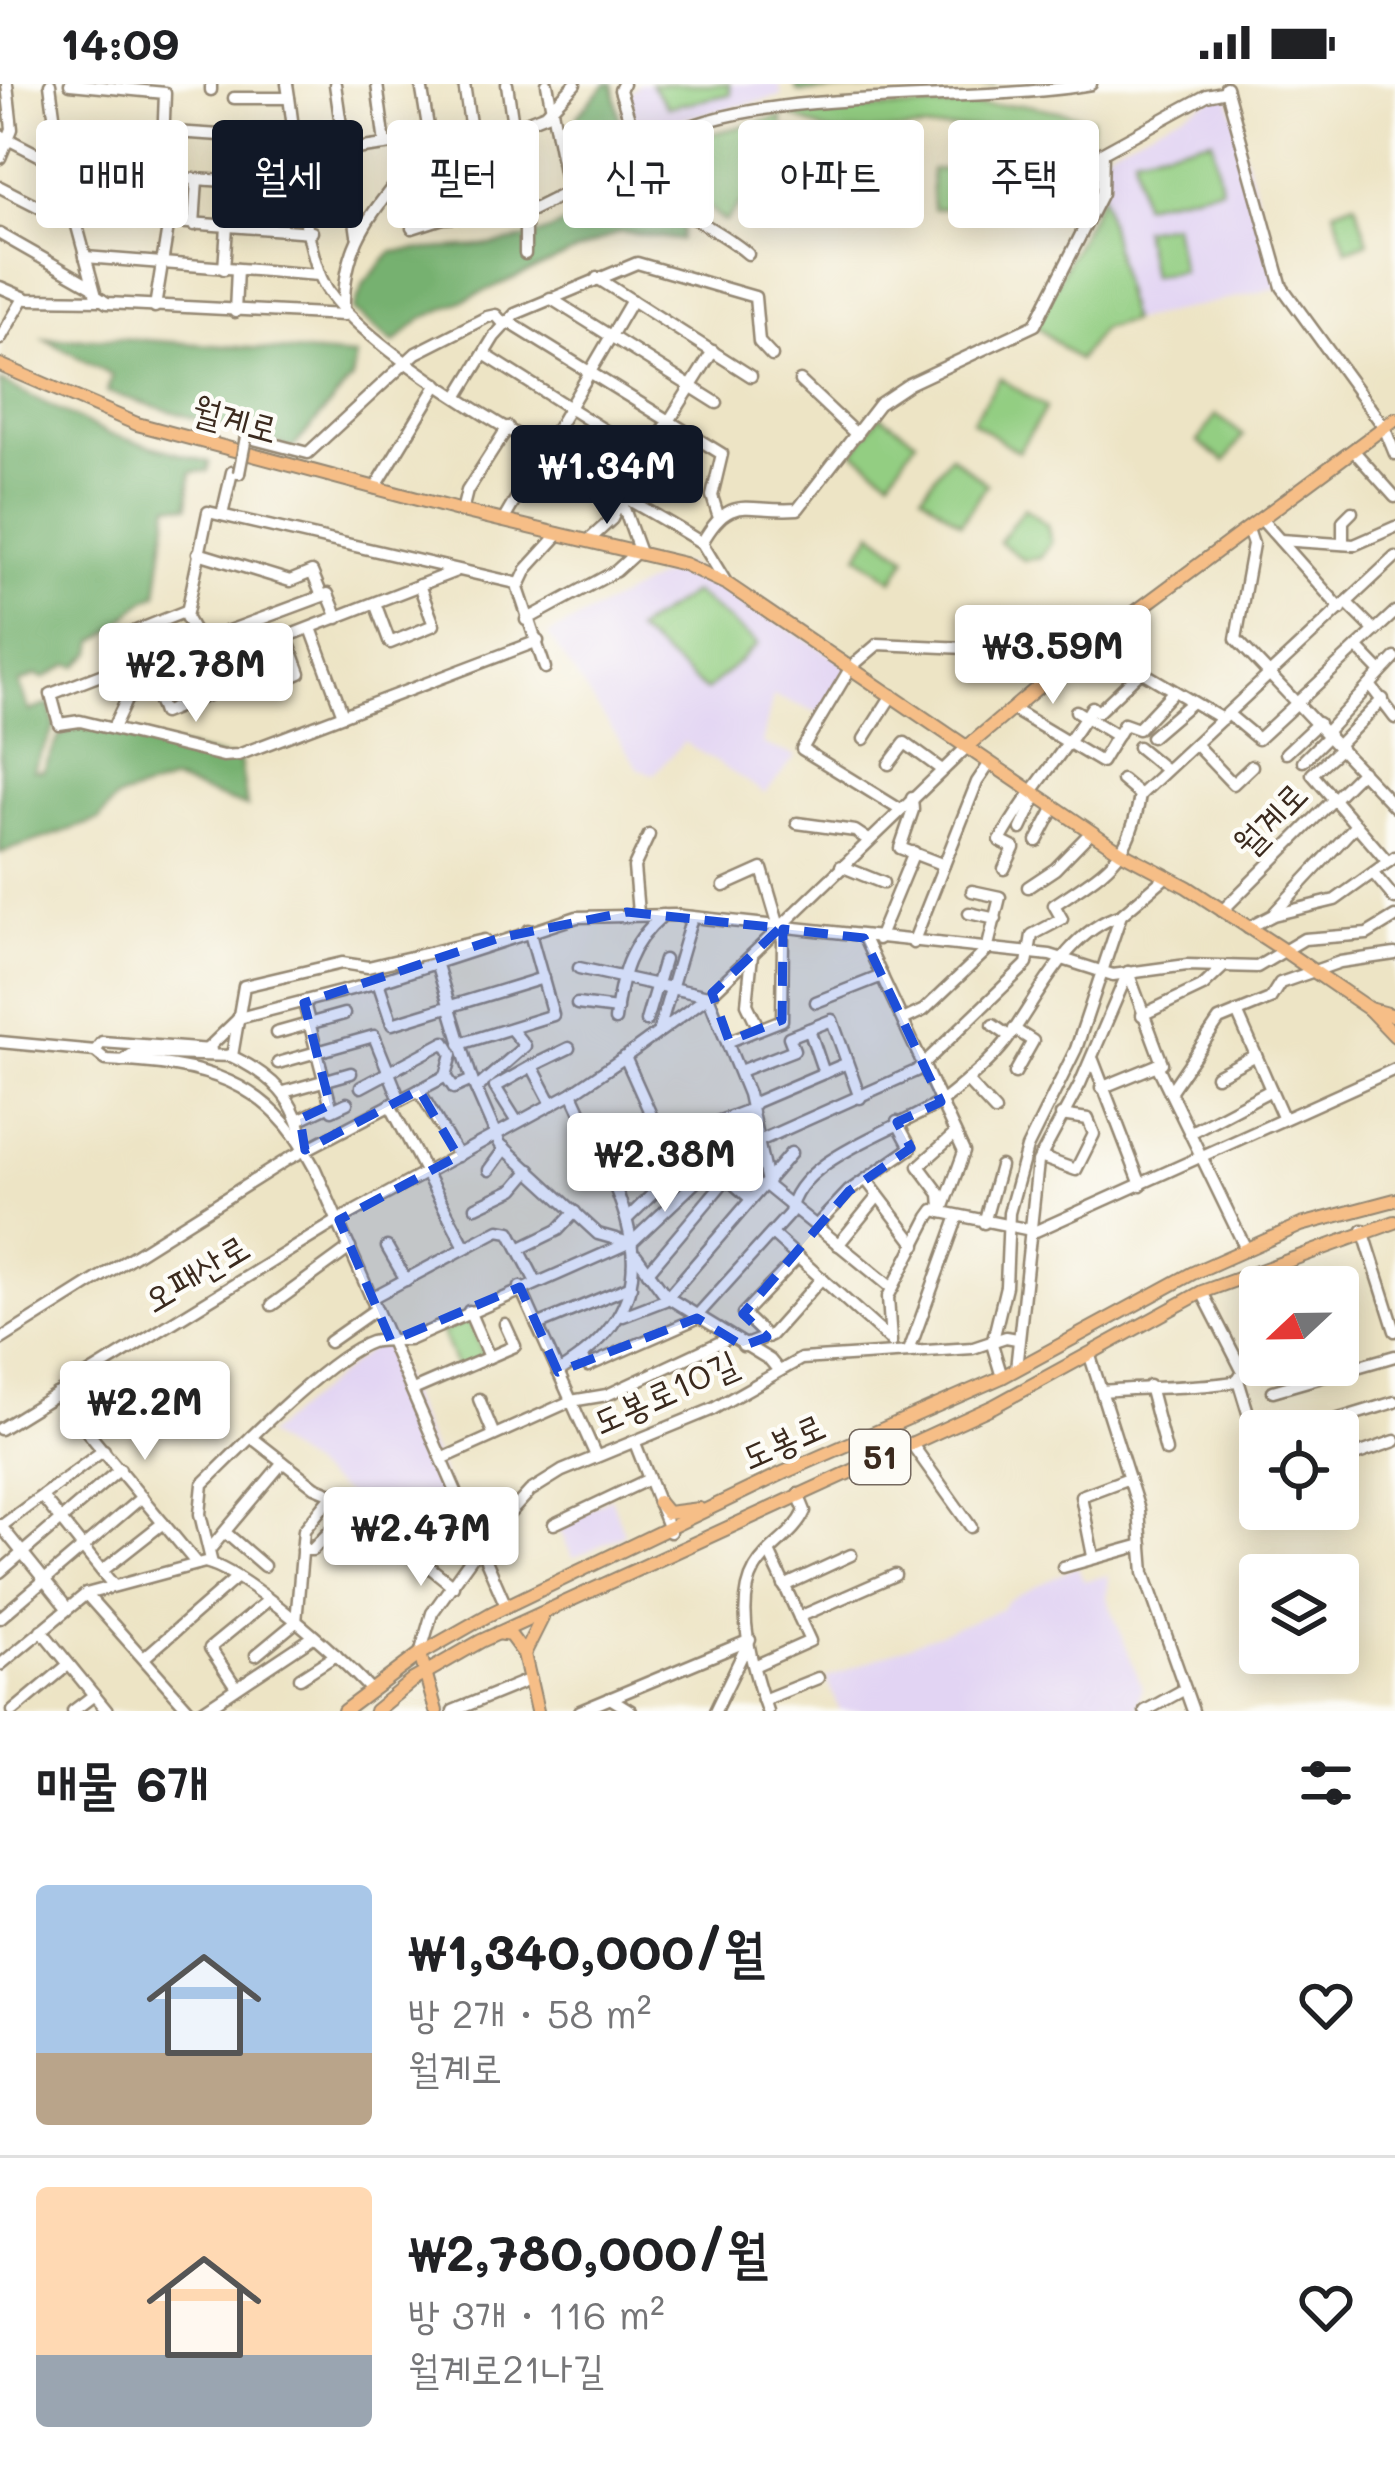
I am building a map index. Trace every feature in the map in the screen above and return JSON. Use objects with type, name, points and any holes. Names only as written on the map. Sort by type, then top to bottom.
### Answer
[{"type":"main road","name":"월계로","points":[[0,365],[137,424],[462,512],[589,540],[637,544],[727,584],[1121,852],[1283,950],[1369,1009],[1395,1036]]},
{"type":"main road","name":"오패산로","points":[[967,747],[1068,662],[1389,423]]},
{"type":"main road","name":"월계로","points":[[1369,1009],[1395,1016]]},
{"type":"main road","name":"도봉로","points":[[344,1711],[420,1654],[506,1606],[670,1532],[777,1476],[1002,1377],[1246,1249],[1301,1225],[1395,1200]]},
{"type":"main road","name":"도봉로","points":[[375,1711],[425,1673],[497,1633],[911,1444],[1090,1356],[1202,1292],[1395,1222]]},
{"type":"main road","points":[[658,1502],[668,1513],[688,1514],[777,1476]]},
{"type":"main road","points":[[524,1654],[538,1620],[556,1608]]},
{"type":"main road","points":[[497,1633],[510,1635],[524,1654],[537,1711]]},
{"type":"main road","points":[[420,1654],[436,1711]]},
{"type":"street","points":[[0,158],[7,84]]},
{"type":"street","points":[[50,84],[55,120]]},
{"type":"street","points":[[70,84],[165,93],[164,120]]},
{"type":"street","points":[[287,84],[293,120]]},
{"type":"street","points":[[334,84],[341,120]]},
{"type":"street","points":[[363,147],[385,144],[377,84]]},
{"type":"street","points":[[421,84],[425,120]]},
{"type":"street","points":[[464,84],[469,120]]},
{"type":"street","points":[[507,84],[512,120]]},
{"type":"street","points":[[539,206],[568,192],[547,84]]},
{"type":"street","points":[[527,120],[552,108],[575,84]]},
{"type":"street","points":[[623,84],[620,90],[630,120]]},
{"type":"street","points":[[790,84],[793,101]]},
{"type":"street","points":[[711,120],[793,101],[1091,84]]},
{"type":"street","points":[[702,543],[718,515],[738,506],[797,509],[879,404],[909,384],[1035,326],[1102,193],[1102,152],[1226,87],[1282,287],[1389,423],[1395,454]]},
{"type":"street","points":[[234,98],[289,98]]},
{"type":"street","points":[[5,137],[36,154]]},
{"type":"street","points":[[188,180],[212,181]]},
{"type":"street","points":[[194,225],[196,180]]},
{"type":"street","points":[[0,187],[36,205]]},
{"type":"street","points":[[344,316],[343,278],[357,235],[387,194]]},
{"type":"street","points":[[188,225],[212,226]]},
{"type":"street","points":[[77,228],[93,287],[102,300]]},
{"type":"street","points":[[155,307],[166,228]]},
{"type":"street","points":[[227,228],[235,312]]},
{"type":"street","points":[[244,228],[312,232]]},
{"type":"street","points":[[311,228],[320,275],[344,316],[403,363],[702,543],[727,584]]},
{"type":"street","points":[[356,228],[357,235]]},
{"type":"street","points":[[524,228],[525,254]]},
{"type":"street","points":[[712,228],[748,254]]},
{"type":"street","points":[[0,234],[93,287]]},
{"type":"street","points":[[85,257],[320,275]]},
{"type":"street","points":[[458,396],[505,322],[637,263],[755,297],[759,342],[772,356]]},
{"type":"street","points":[[597,278],[751,376]]},
{"type":"street","points":[[0,286],[24,298],[344,316]]},
{"type":"street","points":[[0,339],[24,298]]},
{"type":"street","points":[[550,298],[716,403]]},
{"type":"street","points":[[503,521],[632,300]]},
{"type":"street","points":[[403,363],[496,315],[722,454],[712,496],[718,515]]},
{"type":"street","points":[[589,540],[612,519],[620,494],[713,351]]},
{"type":"street","points":[[484,354],[647,457]]},
{"type":"street","name":"월계로","points":[[222,515],[232,472],[239,473],[246,437],[308,453],[403,363]]},
{"type":"street","points":[[800,381],[857,435]]},
{"type":"street","points":[[375,488],[438,384]]},
{"type":"street","points":[[462,512],[467,491],[508,427]]},
{"type":"street","points":[[1353,450],[1395,497]]},
{"type":"street","points":[[620,494],[637,544]]},
{"type":"street","points":[[154,688],[163,712],[213,693],[209,668],[186,611],[208,512],[520,584]]},
{"type":"street","points":[[1343,544],[1343,521],[1352,512]]},
{"type":"street","points":[[526,620],[616,571],[637,544],[644,517],[655,513]]},
{"type":"street","points":[[1261,519],[1344,606],[1375,631]]},
{"type":"street","points":[[1280,540],[1364,544],[1395,527]]},
{"type":"street","points":[[1248,529],[1253,544],[1236,639],[1395,807]]},
{"type":"street","points":[[545,668],[526,620],[520,584],[559,534]]},
{"type":"street","points":[[198,553],[290,581],[312,572],[322,596]]},
{"type":"street","points":[[212,1564],[212,1548],[200,1514],[203,1484],[352,1352],[374,1341],[409,1340],[535,1280],[632,1241],[712,1165],[924,1064],[1027,964],[1032,935],[1062,920],[1054,905],[1110,867],[1138,823],[1140,795],[1395,557]]},
{"type":"street","points":[[112,728],[128,698],[459,570]]},
{"type":"street","points":[[375,603],[390,644],[434,626],[419,585]]},
{"type":"street","points":[[223,633],[328,594],[338,617]]},
{"type":"street","points":[[131,633],[186,611]]},
{"type":"street","points":[[1093,643],[1254,736],[1395,612]]},
{"type":"street","points":[[311,628],[343,715]]},
{"type":"street","points":[[268,687],[300,673],[287,638]]},
{"type":"street","points":[[128,698],[119,668],[51,694],[59,724],[80,721],[238,755],[538,641]]},
{"type":"street","points":[[122,674],[201,644]]},
{"type":"street","points":[[899,809],[802,749],[851,667],[878,644],[966,648],[995,661],[1045,657],[1068,662]]},
{"type":"street","points":[[1357,647],[1381,672]]},
{"type":"street","points":[[1303,761],[1395,658]]},
{"type":"street","points":[[1004,869],[1014,848],[997,847],[1054,768],[1081,714],[1138,673]]},
{"type":"street","points":[[1286,753],[1391,708],[1370,685]]},
{"type":"street","points":[[1012,709],[1101,762],[1124,724],[1138,729],[1173,692]]},
{"type":"street","points":[[863,739],[892,695]]},
{"type":"street","points":[[1151,737],[1192,703]]},
{"type":"street","points":[[1081,714],[1117,736]]},
{"type":"street","points":[[1248,928],[1274,915],[1335,900],[1392,859],[1312,774],[1330,736]]},
{"type":"street","points":[[889,764],[905,743],[942,770]]},
{"type":"street","points":[[1195,744],[1233,784],[1252,766]]},
{"type":"street","name":"오패산로","points":[[0,1429],[338,1220],[572,1093],[626,1057],[708,996],[967,747]]},
{"type":"street","points":[[1138,747],[1166,770]]},
{"type":"street","points":[[913,943],[990,763]]},
{"type":"street","name":"월계로","points":[[1222,911],[1362,771]]},
{"type":"street","points":[[1122,780],[1140,795]]},
{"type":"street","points":[[1021,829],[1033,792]]},
{"type":"street","points":[[912,798],[913,811],[900,848],[944,865]]},
{"type":"street","points":[[1037,841],[1055,807]]},
{"type":"street","points":[[797,823],[855,831],[867,839]]},
{"type":"street","points":[[1274,915],[1356,825]]},
{"type":"street","points":[[1028,887],[1055,869],[1091,832]]},
{"type":"street","points":[[638,913],[634,867],[649,836]]},
{"type":"street","points":[[914,852],[871,938],[882,976],[964,1152],[941,1212]]},
{"type":"street","points":[[841,866],[883,883]]},
{"type":"street","points":[[724,886],[762,869],[780,928],[782,1020],[729,1041]]},
{"type":"street","points":[[1374,874],[1395,899]]},
{"type":"street","points":[[581,1358],[588,1366],[695,1316],[828,1165],[897,1122],[941,1102],[967,1081],[1000,1048],[1062,960],[1099,922],[1121,915],[1166,876]]},
{"type":"street","points":[[903,1020],[924,1010],[987,950],[1000,897],[973,891]]},
{"type":"street","points":[[969,913],[996,919]]},
{"type":"street","points":[[578,1004],[616,1015],[627,976],[625,959],[636,938],[664,914]]},
{"type":"street","points":[[206,1050],[239,1018],[378,982],[499,938],[577,917],[664,914],[1029,954],[1103,973],[1256,967],[1304,939],[1367,934],[1395,917]]},
{"type":"street","points":[[1002,1377],[992,1344],[1006,1286],[1006,1228],[1027,1148],[1076,1049],[1121,915]]},
{"type":"street","points":[[658,1033],[692,917]]},
{"type":"street","points":[[460,1044],[554,1015],[530,930]]},
{"type":"street","points":[[1367,934],[1381,956]]},
{"type":"street","points":[[232,1056],[244,986],[342,963],[368,967],[457,943],[499,938]]},
{"type":"street","points":[[1170,1092],[1219,1020],[1270,999],[1280,983],[1395,954]]},
{"type":"street","points":[[752,955],[747,1004],[759,1029]]},
{"type":"street","points":[[646,1022],[664,960]]},
{"type":"street","points":[[436,962],[460,1044],[495,1134],[612,1241],[632,1241]]},
{"type":"street","points":[[1142,1015],[1204,986],[1223,967]]},
{"type":"street","points":[[579,968],[708,996],[752,1106],[766,1183],[892,1288]]},
{"type":"street","points":[[1101,1088],[1162,1063],[1128,972]]},
{"type":"street","points":[[1016,1369],[1040,1157],[1092,1058],[1128,972]]},
{"type":"street","points":[[816,1002],[882,976]]},
{"type":"street","points":[[396,1023],[543,977]]},
{"type":"street","points":[[378,982],[401,1038]]},
{"type":"street","points":[[304,1003],[332,1110],[347,1103]]},
{"type":"street","points":[[1237,1012],[1283,1117]]},
{"type":"street","points":[[276,1033],[344,1015]]},
{"type":"street","points":[[740,1071],[794,1050],[789,1037],[832,1020],[860,1098]]},
{"type":"street","points":[[993,1025],[1033,1041],[1018,1068],[1000,1048]]},
{"type":"street","points":[[446,1076],[454,1088],[474,1084],[525,1046],[511,1029]]},
{"type":"street","points":[[808,1029],[824,1072]]},
{"type":"street","points":[[278,1063],[374,1036],[395,1102],[465,1247]]},
{"type":"street","points":[[517,1123],[495,1087],[563,1051],[550,1040]]},
{"type":"street","points":[[0,1042],[95,1051],[106,1060],[237,1080],[271,1106],[305,1150],[338,1220],[506,1606]]},
{"type":"street","points":[[95,1051],[101,1042],[232,1056],[284,1092],[300,1118],[305,1150]]},
{"type":"street","points":[[0,1340],[305,1150],[446,1076],[452,1054],[445,1042],[361,1087]]},
{"type":"street","points":[[122,1061],[134,1053],[232,1056]]},
{"type":"street","points":[[1216,1076],[1256,1055]]},
{"type":"street","points":[[626,1057],[664,1144]]},
{"type":"street","points":[[1092,1058],[1141,1186]]},
{"type":"street","points":[[613,1184],[664,1144],[845,1064]]},
{"type":"street","points":[[1157,1065],[1205,1155],[1246,1249]]},
{"type":"street","points":[[532,1066],[552,1104]]},
{"type":"street","points":[[899,1348],[886,1311],[892,1288],[928,1216],[941,1212],[1030,1230],[1068,1220],[1395,1069]]},
{"type":"street","points":[[284,1092],[351,1073]]},
{"type":"street","points":[[967,1081],[995,1111]]},
{"type":"street","points":[[419,1090],[458,1156]]},
{"type":"street","points":[[1192,1131],[1271,1090]]},
{"type":"street","points":[[572,1093],[648,1272],[667,1297],[779,1371]]},
{"type":"street","points":[[300,1118],[330,1105]]},
{"type":"street","points":[[1040,1157],[1076,1171],[1094,1134],[1088,1119],[1061,1114]]},
{"type":"street","points":[[816,1226],[849,1191],[911,1148],[897,1122]]},
{"type":"street","points":[[941,1212],[940,1194],[919,1166],[956,1134]]},
{"type":"street","points":[[489,1170],[505,1148]]},
{"type":"street","points":[[558,1372],[581,1358],[623,1316],[667,1297],[791,1153]]},
{"type":"street","points":[[712,1165],[751,1199]]},
{"type":"street","points":[[984,1222],[1000,1166]]},
{"type":"street","points":[[476,1207],[514,1189],[530,1170]]},
{"type":"street","points":[[627,1220],[671,1176]]},
{"type":"street","points":[[648,1272],[727,1178]]},
{"type":"street","points":[[868,1182],[916,1245]]},
{"type":"street","points":[[838,1245],[878,1196]]},
{"type":"street","points":[[521,1248],[558,1230],[575,1212]]},
{"type":"street","points":[[899,1348],[958,1216]]},
{"type":"street","points":[[329,1342],[406,1280],[499,1230],[510,1232],[535,1280]]},
{"type":"street","points":[[1364,1230],[1395,1330]]},
{"type":"street","points":[[772,1234],[899,1348]]},
{"type":"street","points":[[623,1316],[631,1286],[632,1241]]},
{"type":"street","points":[[387,1247],[406,1280]]},
{"type":"street","points":[[272,1305],[350,1248]]},
{"type":"street","points":[[767,1337],[742,1314],[798,1256]]},
{"type":"street","points":[[743,1346],[767,1337],[822,1278]]},
{"type":"street","points":[[537,1325],[631,1286]]},
{"type":"street","points":[[520,1287],[596,1456]]},
{"type":"street","points":[[1102,1391],[1229,1386],[1238,1380],[1243,1372],[1202,1292]]},
{"type":"street","points":[[469,1311],[489,1357]]},
{"type":"street","points":[[413,1390],[515,1346],[505,1324]]},
{"type":"street","points":[[443,1458],[571,1401],[607,1395],[729,1338]]},
{"type":"street","name":"도봉로10길","points":[[420,1654],[427,1623],[480,1546],[530,1491],[596,1456],[635,1443],[801,1359],[1017,1339]]},
{"type":"street","points":[[1090,1356],[1129,1478],[1144,1574],[1193,1711]]},
{"type":"street","points":[[1273,1391],[1395,1356]]},
{"type":"street","points":[[1238,1380],[1252,1410]]},
{"type":"street","points":[[1150,1386],[1166,1451]]},
{"type":"street","points":[[56,1394],[197,1564]]},
{"type":"street","points":[[479,1399],[494,1436]]},
{"type":"street","points":[[1359,1415],[1395,1402]]},
{"type":"street","points":[[251,1437],[315,1487],[353,1507],[453,1586]]},
{"type":"street","points":[[1359,1454],[1395,1442]]},
{"type":"street","points":[[635,1443],[670,1532]]},
{"type":"street","points":[[911,1444],[971,1527]]},
{"type":"street","points":[[68,1608],[0,1526],[104,1450]]},
{"type":"street","points":[[212,1548],[283,1462]]},
{"type":"street","points":[[0,1572],[120,1469]]},
{"type":"street","points":[[1094,1556],[1081,1496],[1129,1478]]},
{"type":"street","points":[[554,1524],[649,1479]]},
{"type":"street","points":[[256,1655],[296,1622],[304,1529],[334,1493]]},
{"type":"street","points":[[798,1494],[805,1511],[798,1527],[754,1570],[748,1599],[750,1640],[765,1705],[818,1678]]},
{"type":"street","points":[[0,1618],[142,1497]]},
{"type":"street","points":[[43,1498],[113,1585]]},
{"type":"street","points":[[302,1550],[312,1550],[353,1507]]},
{"type":"street","points":[[102,1571],[164,1523]]},
{"type":"street","points":[[227,1534],[264,1566]]},
{"type":"street","points":[[1064,1567],[1142,1545]]},
{"type":"street","points":[[754,1666],[810,1641],[770,1554]]},
{"type":"street","points":[[784,1586],[850,1555]]},
{"type":"street","points":[[0,1663],[86,1594],[212,1564],[314,1636],[370,1690]]},
{"type":"street","points":[[799,1617],[895,1575]]},
{"type":"street","points":[[145,1657],[236,1578]]},
{"type":"street","points":[[86,1594],[190,1711]]},
{"type":"street","points":[[236,1687],[210,1648],[266,1603]]},
{"type":"street","points":[[41,1630],[107,1711]]},
{"type":"street","points":[[202,1711],[314,1636]]},
{"type":"street","points":[[588,1709],[750,1640]]},
{"type":"street","points":[[715,1711],[750,1640]]},
{"type":"street","points":[[301,1678],[336,1655]]},
{"type":"street","points":[[13,1711],[68,1665]]},
{"type":"street","points":[[452,1711],[531,1679]]},
{"type":"street","points":[[1145,1711],[1185,1689]]},
{"type":"street","points":[[73,1711],[94,1695]]},
{"type":"street","points":[[610,1698],[632,1711]]},
{"type":"highlighted area","points":[[627,912],[780,928],[712,993],[729,1041],[782,1020],[783,929],[864,938],[941,1102],[897,1122],[911,1148],[849,1191],[743,1314],[767,1337],[743,1346],[697,1318],[558,1372],[520,1287],[391,1341],[339,1220],[458,1156],[419,1090],[305,1150],[300,1119],[330,1105],[304,1003],[499,938]]},
{"type":"shaded area","points":[[639,84],[779,84],[782,96],[678,120],[633,120],[628,96]]},
{"type":"shaded area","points":[[1227,91],[1282,287],[1130,321],[1102,193],[1103,152]]},
{"type":"shaded area","points":[[684,564],[851,667],[823,714],[773,696],[762,744],[796,756],[765,793],[684,742],[654,774],[640,770],[548,635]]},
{"type":"shaded area","points":[[375,1345],[387,1345],[472,1544],[445,1567],[266,1435]]},
{"type":"shaded area","points":[[611,1497],[624,1534],[573,1558],[558,1526]]},
{"type":"shaded area","points":[[1077,1566],[1084,1581],[1109,1575],[1107,1598],[1142,1687],[1136,1711],[840,1711],[826,1678],[1002,1609],[1007,1601]]},
{"type":"green space","points":[[606,84],[613,84],[620,120],[576,117]]},
{"type":"green space","points":[[651,84],[729,84],[731,94],[668,107]]},
{"type":"green space","points":[[795,84],[997,84],[798,92]]},
{"type":"green space","points":[[1026,105],[1092,118],[948,120],[948,129],[924,129],[924,120],[802,120],[782,111]]},
{"type":"green space","points":[[738,127],[738,207],[725,222],[714,212],[714,133]]},
{"type":"green space","points":[[1212,139],[1221,187],[1142,204],[1134,155]]},
{"type":"green space","points":[[948,169],[948,208],[933,209],[931,170]]},
{"type":"green space","points":[[1102,193],[1130,321],[1102,328],[1078,360],[1035,325],[1084,228],[1099,228]]},
{"type":"green space","points":[[1355,202],[1368,242],[1347,250],[1334,210]]},
{"type":"green space","points":[[563,224],[563,228],[683,228],[680,240],[620,232],[421,319],[394,343],[353,310],[365,282],[392,252],[496,244]]},
{"type":"green space","points":[[1173,224],[1181,271],[1151,276],[1142,229]]},
{"type":"green space","points":[[118,338],[356,356],[352,379],[293,448],[107,392],[112,376],[45,339]]},
{"type":"green space","points":[[1000,378],[1046,408],[1018,452],[972,421]]},
{"type":"green space","points":[[0,381],[108,434],[209,462],[208,471],[191,472],[188,506],[169,505],[157,594],[95,641],[93,652],[77,666],[69,664],[44,678],[36,675],[19,683],[29,711],[50,704],[55,727],[33,770],[43,771],[60,735],[83,726],[240,761],[247,807],[173,781],[116,799],[99,820],[0,853]]},
{"type":"green space","points":[[880,415],[916,440],[890,478],[854,452]]},
{"type":"green space","points":[[1216,415],[1243,435],[1225,462],[1198,442]]},
{"type":"green space","points":[[950,455],[987,484],[961,523],[922,494]]},
{"type":"green space","points":[[1024,508],[1047,525],[1051,542],[1040,558],[1024,560],[999,542]]},
{"type":"green space","points":[[873,532],[907,557],[893,580],[858,555]]},
{"type":"green space","points":[[693,592],[758,644],[706,691],[635,631]]},
{"type":"green space","points":[[469,1320],[485,1358],[457,1369],[442,1332]]}]
